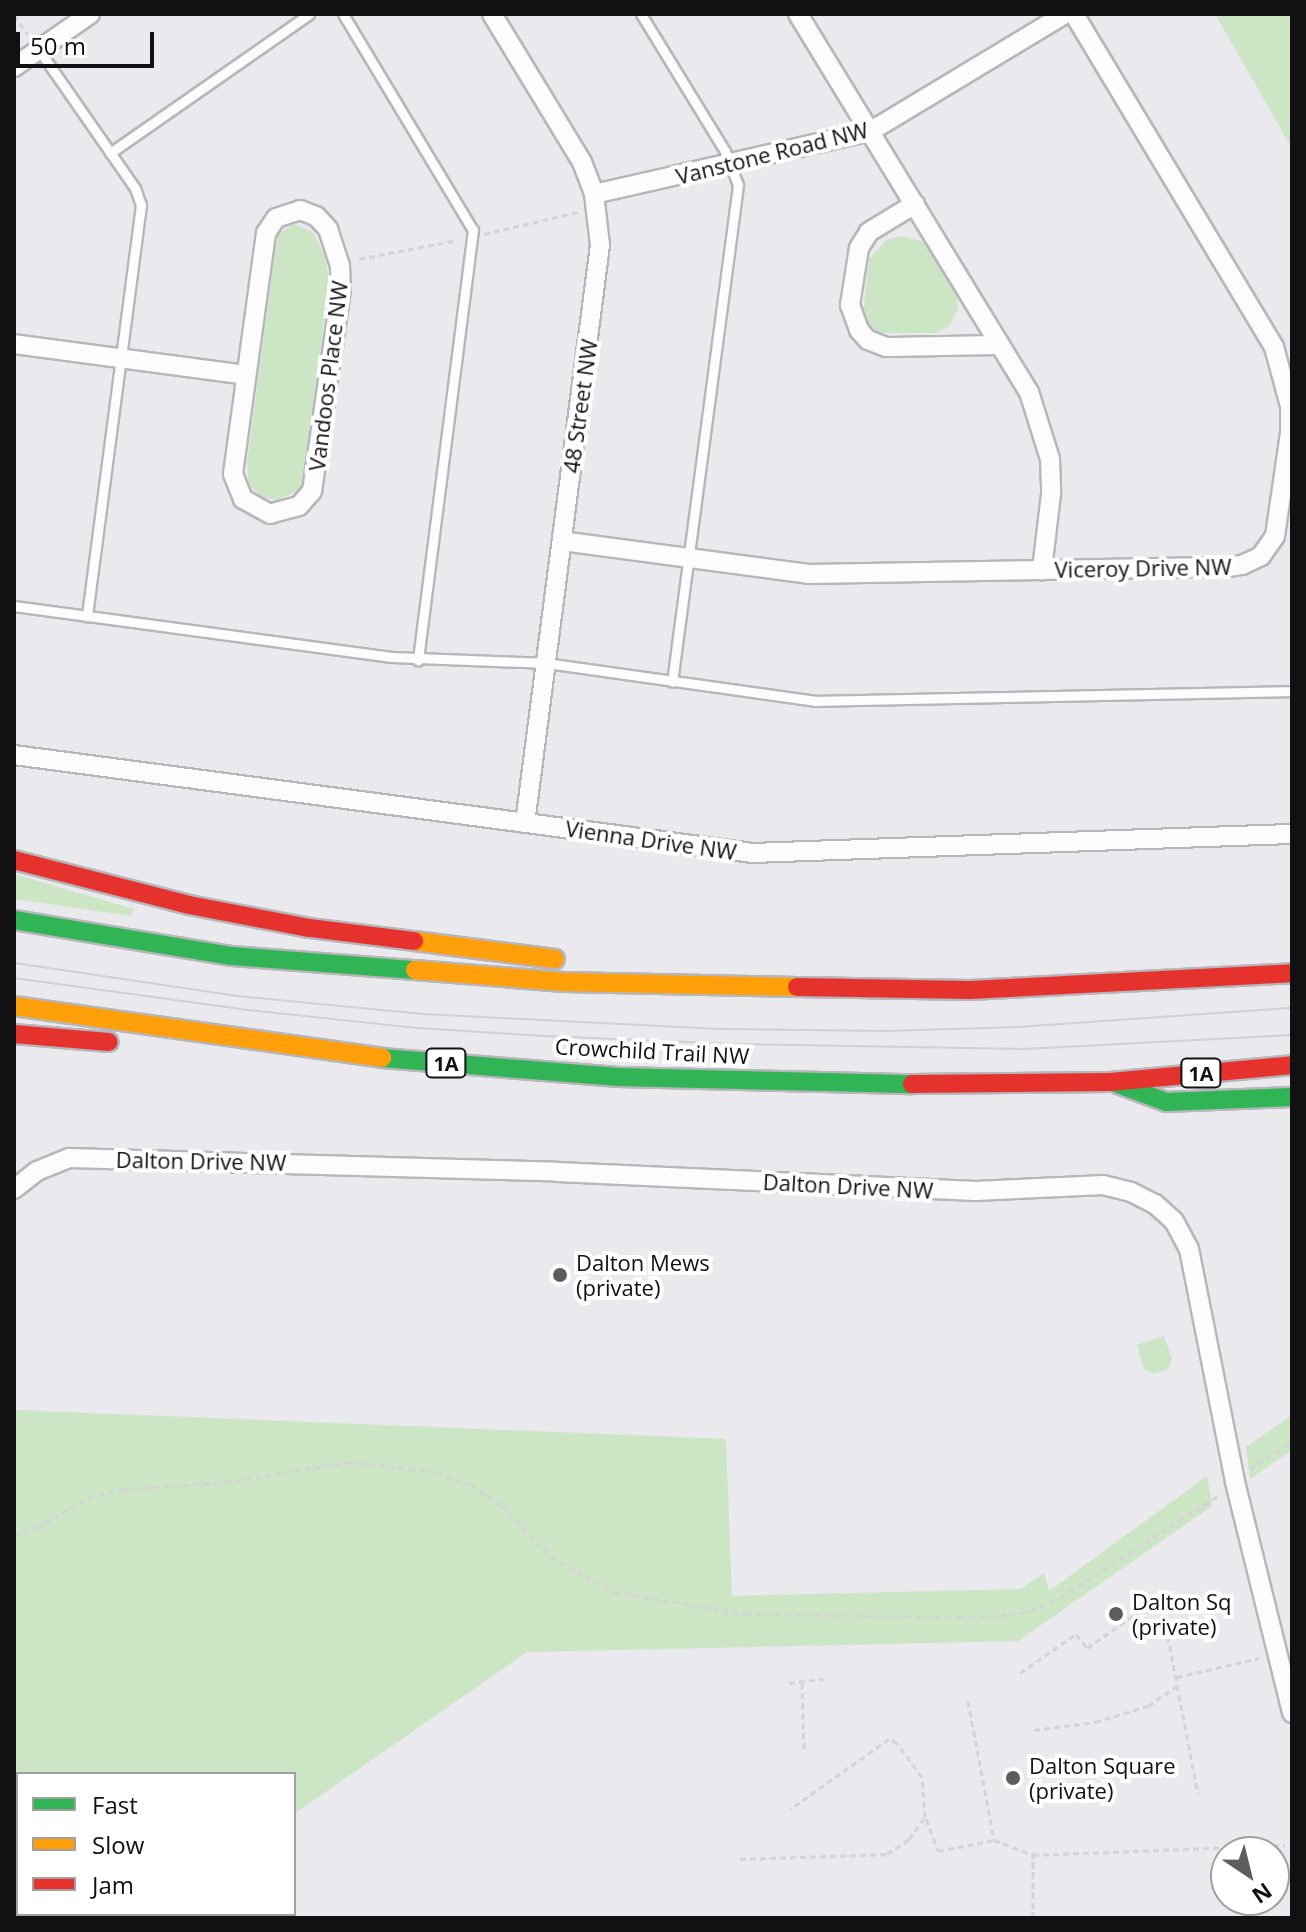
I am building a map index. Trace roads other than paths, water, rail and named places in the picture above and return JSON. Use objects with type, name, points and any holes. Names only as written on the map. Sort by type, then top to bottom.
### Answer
[{"type":"highway","points":[[14,860],[34,868],[189,905],[310,928],[574,961]]},
{"type":"highway","points":[[14,920],[232,956],[564,982],[970,990],[1292,973]]},
{"type":"highway","points":[[621,964],[669,967],[712,983]]},
{"type":"highway","name":"Crowchild Trail NW","points":[[14,1006],[168,1031],[357,1056],[618,1077],[976,1085],[1110,1082],[1292,1065]]},
{"type":"highway","points":[[14,1034],[130,1044],[168,1031]]},
{"type":"highway","points":[[1110,1082],[1166,1102],[1292,1097]]},
{"type":"street","points":[[14,67],[90,14]]},
{"type":"street","name":"48 Street NW","points":[[492,14],[582,162],[594,194],[600,245],[525,823]]},
{"type":"street","points":[[798,14],[1029,392],[1050,459],[1051,494],[1042,570]]},
{"type":"street","name":"Vanstone Road NW","points":[[594,194],[733,165],[871,131],[1065,14]]},
{"type":"street","name":"Viceroy Drive NW","points":[[562,541],[809,574],[1229,567],[1254,562],[1266,552],[1275,536],[1290,433],[1290,406],[1274,347],[1074,14]]},
{"type":"street","points":[[915,204],[869,232],[859,248],[850,305],[854,323],[868,340],[886,347],[1000,345]]},
{"type":"street","name":"Vandoos Place NW","points":[[309,212],[323,222],[337,250],[341,290],[315,483],[306,499],[290,511],[270,514],[250,506],[234,481],[246,375],[266,233],[283,214],[309,212]]},
{"type":"street","points":[[14,344],[246,375]]},
{"type":"street","name":"Vienna Drive NW","points":[[14,755],[752,853],[1292,834]]},
{"type":"street","name":"Dalton Drive NW","points":[[14,1189],[37,1171],[69,1158],[526,1171],[961,1191],[1103,1185],[1131,1192],[1155,1204],[1174,1221],[1189,1249],[1235,1482],[1292,1713]]},
{"type":"lane","points":[[110,153],[309,14]]},
{"type":"lane","points":[[343,14],[473,230],[418,660]]},
{"type":"lane","points":[[641,14],[733,165],[737,201],[672,682]]},
{"type":"lane","points":[[39,50],[135,188],[141,205],[87,616]]},
{"type":"lane","points":[[14,606],[418,660],[546,663],[815,701],[1292,691]]},
{"type":"tram line","points":[[14,963],[237,996],[423,1014],[720,1029],[885,1031],[1018,1027],[1292,1008]]},
{"type":"tram line","points":[[14,978],[239,1009],[418,1028],[545,1036],[735,1044],[1024,1049],[1292,1035]]},
{"type":"place","name":"Dalton Mews (private)","points":[[560,1275]]},
{"type":"place","name":"Dalton Sq (private)","points":[[1116,1614]]},
{"type":"place","name":"Dalton Square (private)","points":[[1013,1778]]}]
